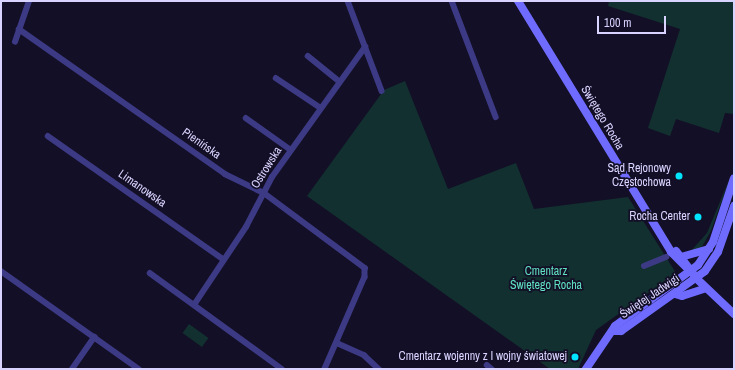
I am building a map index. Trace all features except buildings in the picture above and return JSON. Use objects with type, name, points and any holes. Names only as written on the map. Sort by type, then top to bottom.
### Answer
[{"type":"street","points":[[14,42],[29,1]]},
{"type":"street","points":[[348,1],[382,91]]},
{"type":"street","points":[[452,1],[496,117]]},
{"type":"street","name":"Świętego Rocha","points":[[518,1],[680,264],[734,314]]},
{"type":"street","name":"Pienińska","points":[[19,29],[225,174],[264,193],[365,268],[365,277],[336,343]]},
{"type":"street","name":"Ostrowska","points":[[194,305],[291,150],[365,47]]},
{"type":"street","points":[[308,56],[340,81]]},
{"type":"street","points":[[276,78],[320,108]]},
{"type":"street","points":[[246,118],[291,150]]},
{"type":"street","name":"Limanowska","points":[[48,136],[223,260]]},
{"type":"street","points":[[694,276],[709,249],[734,178]]},
{"type":"street","points":[[694,276],[718,252],[734,206]]},
{"type":"street","name":"Świętego Rocha","points":[[668,246],[681,257],[694,276]]},
{"type":"street","points":[[681,257],[709,249]]},
{"type":"street","points":[[644,266],[666,257]]},
{"type":"street","points":[[1,271],[139,369]]},
{"type":"street","points":[[150,273],[282,369]]},
{"type":"street","name":"Świętej Jadwigi","points":[[614,331],[621,331],[675,294],[694,276]]},
{"type":"street","name":"Świętej Jadwigi","points":[[586,369],[595,351],[614,331],[621,320],[694,276]]},
{"type":"street","points":[[675,294],[682,296],[706,288]]},
{"type":"street","points":[[72,369],[94,338]]},
{"type":"street","points":[[325,369],[336,343],[364,355],[379,369]]},
{"type":"street","points":[[487,365],[492,369]]},
{"type":"green space","points":[[609,1],[734,1],[734,114],[725,113],[719,133],[676,119],[670,136],[648,128],[680,29],[608,6]]},
{"type":"green space","name":"Cmentarz Świętego Rocha","points":[[405,81],[448,189],[516,163],[534,209],[628,197],[676,273],[596,330],[578,369],[550,369],[307,196],[384,90]]},
{"type":"green space","points":[[731,175],[711,231],[700,250],[689,253],[707,233]]},
{"type":"green space","points":[[189,324],[208,338],[202,347],[183,333]]},
{"type":"place","name":"Sąd Rejonowy Częstochowa","points":[[679,176]]},
{"type":"place","name":"Rocha Center","points":[[698,217]]},
{"type":"place","name":"Cmentarz wojenny z I wojny światowej","points":[[575,357]]}]
